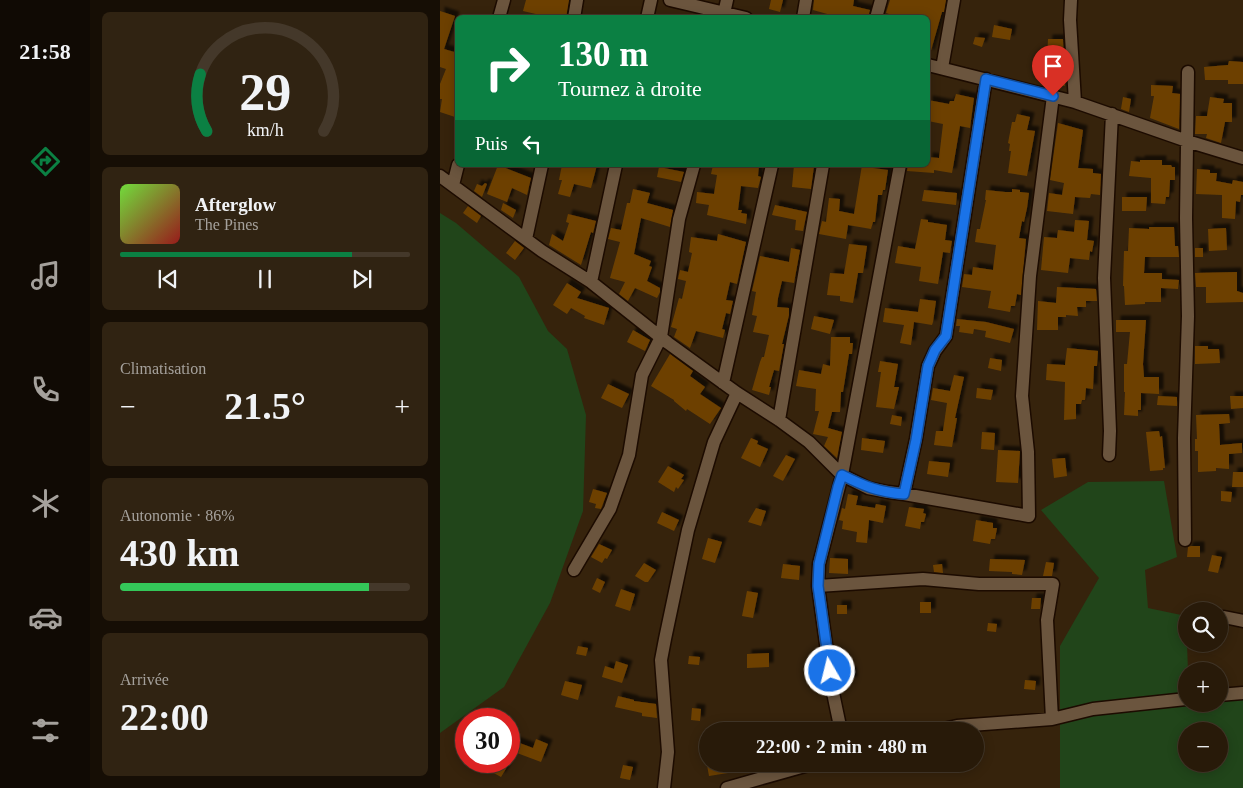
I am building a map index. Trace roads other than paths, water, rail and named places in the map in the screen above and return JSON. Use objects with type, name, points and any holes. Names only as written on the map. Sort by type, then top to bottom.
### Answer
[{"type":"street","points":[[500,15],[504,0]]},
{"type":"street","points":[[574,15],[577,0]]},
{"type":"street","points":[[648,15],[651,0]]},
{"type":"street","points":[[670,0],[723,15],[727,0]]},
{"type":"street","points":[[804,15],[806,0]]},
{"type":"street","points":[[877,15],[881,0]]},
{"type":"street","points":[[942,68],[954,0]]},
{"type":"street","points":[[1071,0],[1070,20],[1075,102]]},
{"type":"street","points":[[930,65],[1075,102],[1187,141],[1243,158]]},
{"type":"street","points":[[1185,540],[1184,438],[1188,316],[1188,72]]},
{"type":"street","points":[[904,494],[916,440],[928,366],[935,350],[946,336],[986,79]]},
{"type":"street","points":[[440,176],[542,251],[591,282],[723,383],[809,442],[842,475],[868,488],[1029,516],[1028,452],[1022,396],[1030,276],[1053,96]]},
{"type":"street","points":[[1109,455],[1110,431],[1104,278],[1112,114]]},
{"type":"street","points":[[453,185],[458,167]]},
{"type":"street","points":[[526,239],[542,167]]},
{"type":"street","points":[[591,282],[616,167]]},
{"type":"street","points":[[574,570],[610,509],[630,455],[642,375],[661,337],[678,226],[693,167]]},
{"type":"street","points":[[723,383],[772,167]]},
{"type":"street","points":[[779,420],[823,167]]},
{"type":"street","points":[[839,722],[832,688],[818,586],[819,564],[842,475],[900,167]]},
{"type":"street","points":[[664,788],[668,752],[661,660],[688,530],[714,442],[737,393]]},
{"type":"street","points":[[818,586],[922,579],[979,584],[1053,584],[1047,620],[1052,719]]},
{"type":"street","points":[[1228,617],[1243,621]]},
{"type":"street","points":[[1228,694],[1243,693]]},
{"type":"street","points":[[984,724],[1052,719],[1093,709],[1178,699]]},
{"type":"street","points":[[727,788],[784,772]]}]
